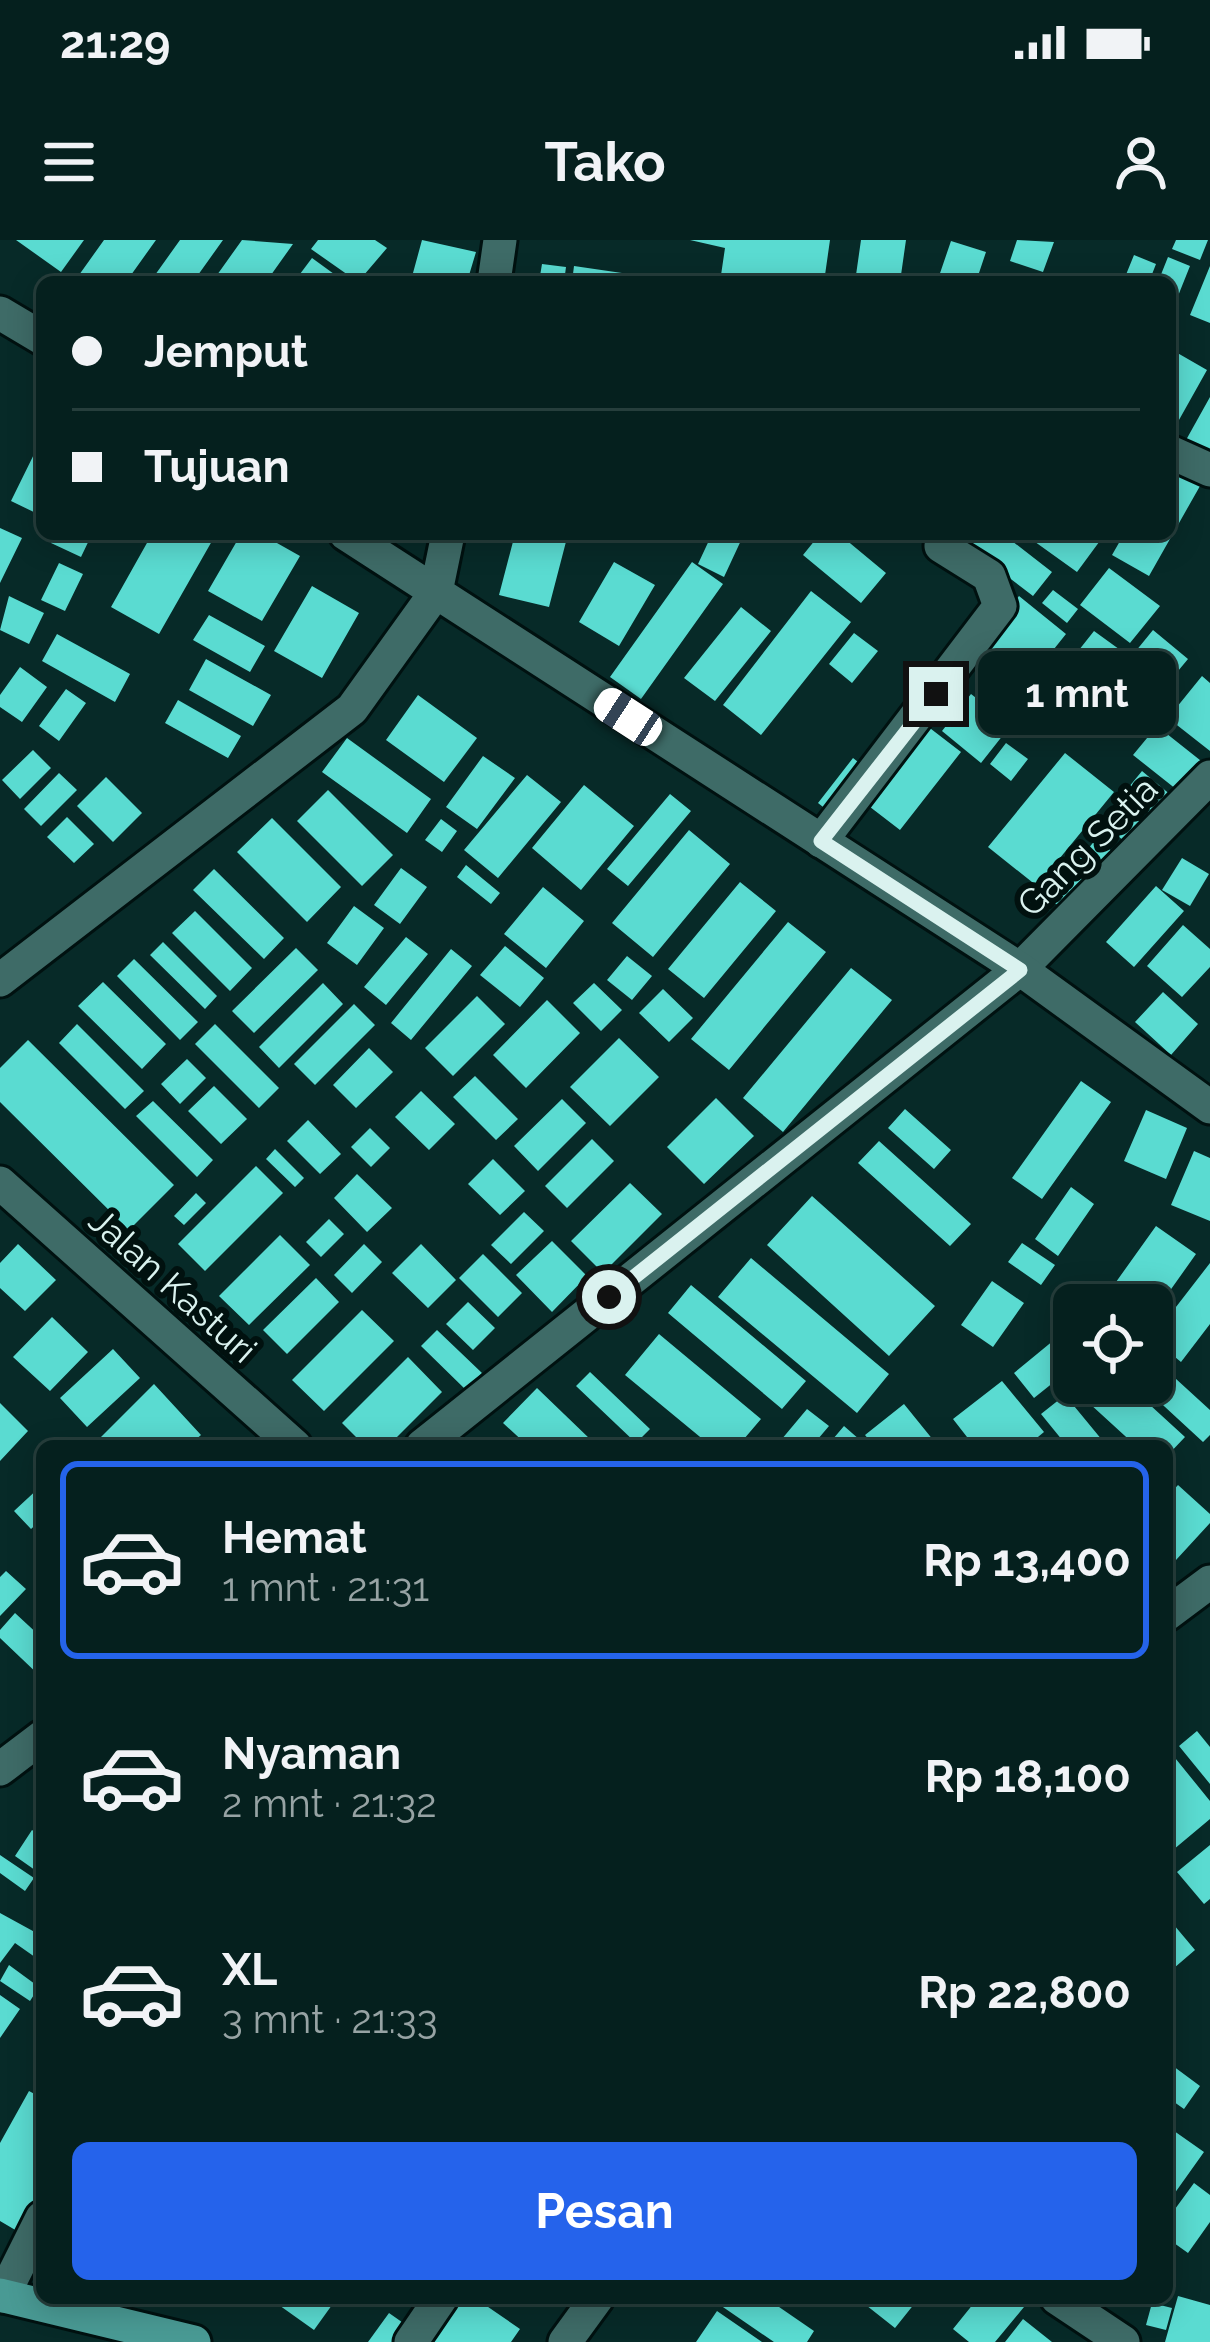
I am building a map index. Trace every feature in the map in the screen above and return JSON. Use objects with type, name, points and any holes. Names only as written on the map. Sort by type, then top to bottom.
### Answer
[{"type":"main road","points":[[2,2296],[194,2342]]},
{"type":"street","points":[[495,276],[500,240]]},
{"type":"street","points":[[0,313],[36,334]]},
{"type":"street","points":[[1176,455],[1210,470]]},
{"type":"street","points":[[355,540],[1020,970],[1210,1107]]},
{"type":"street","points":[[0,980],[352,709],[436,592],[447,540]]},
{"type":"street","points":[[821,841],[1000,606],[989,576],[941,546]]},
{"type":"street","name":"Gang Setia","points":[[430,1440],[1020,970],[1210,777]]},
{"type":"street","name":"Jalan Kasturi","points":[[0,1183],[288,1440]]},
{"type":"street","points":[[1173,1610],[1210,1582]]},
{"type":"street","points":[[0,1769],[36,1742]]},
{"type":"street","points":[[2,2296],[36,2230]]},
{"type":"street","points":[[411,2342],[437,2304]]},
{"type":"street","points":[[565,2342],[593,2304]]},
{"type":"street","points":[[1066,2304],[1123,2342]]},
{"type":"building","points":[[16,240],[84,240],[61,272]]},
{"type":"building","points":[[104,240],[156,240],[130,276],[78,276]]},
{"type":"building","points":[[180,240],[223,240],[197,276],[154,276]]},
{"type":"building","points":[[242,240],[293,244],[270,276],[216,276]]},
{"type":"building","points":[[318,240],[375,240],[387,248],[363,276],[349,276],[311,249]]},
{"type":"building","points":[[422,240],[476,252],[469,276],[413,273]]},
{"type":"building","points":[[690,240],[830,240],[825,276],[721,276],[725,248]]},
{"type":"building","points":[[861,240],[906,240],[901,276],[856,276]]},
{"type":"building","points":[[1017,240],[1054,242],[1043,272],[1010,261]]},
{"type":"building","points":[[1176,240],[1208,240],[1200,260],[1172,249]]},
{"type":"building","points":[[951,241],[986,252],[978,276],[939,276]]},
{"type":"building","points":[[1134,255],[1156,264],[1151,276],[1125,276]]},
{"type":"building","points":[[1168,257],[1190,266],[1176,301],[1176,276],[1160,276]]},
{"type":"building","points":[[312,258],[337,276],[298,276]]},
{"type":"building","points":[[542,264],[566,267],[565,276],[540,276]]},
{"type":"building","points":[[574,266],[622,273],[622,276],[573,276]]},
{"type":"building","points":[[1210,266],[1210,323],[1190,315]]},
{"type":"building","points":[[1176,352],[1207,370],[1176,425]]},
{"type":"building","points":[[1210,397],[1210,465],[1181,449]]},
{"type":"building","points":[[36,450],[36,513],[11,501]]},
{"type":"building","points":[[1176,472],[1200,486],[1176,528]]},
{"type":"building","points":[[0,528],[22,538],[0,583]]},
{"type":"building","points":[[52,540],[89,540],[81,557]]},
{"type":"building","points":[[149,540],[213,540],[159,634],[111,607]]},
{"type":"building","points":[[238,540],[272,540],[300,556],[262,621],[208,591]]},
{"type":"building","points":[[513,540],[566,540],[549,607],[499,595]]},
{"type":"building","points":[[709,540],[741,540],[724,577],[698,564]]},
{"type":"building","points":[[815,540],[846,540],[886,573],[861,603],[803,555]]},
{"type":"building","points":[[960,540],[1011,540],[1052,572],[1033,596]]},
{"type":"building","points":[[1032,540],[1101,540],[1077,572]]},
{"type":"building","points":[[1121,540],[1169,540],[1149,576],[1112,555]]},
{"type":"building","points":[[614,562],[655,585],[619,646],[579,622]]},
{"type":"building","points":[[692,562],[723,584],[641,699],[610,677]]},
{"type":"building","points":[[59,563],[83,574],[65,611],[41,600]]},
{"type":"building","points":[[1109,568],[1160,606],[1130,643],[1080,605]]},
{"type":"building","points":[[312,586],[359,613],[322,678],[274,651]]},
{"type":"building","points":[[1053,590],[1078,609],[1067,623],[1042,603]]},
{"type":"building","points":[[811,591],[851,622],[761,735],[723,705]]},
{"type":"building","points":[[9,596],[44,613],[29,644],[0,630]]},
{"type":"building","points":[[1019,596],[1066,634],[1022,689],[975,652]]},
{"type":"building","points":[[741,607],[771,631],[715,701],[684,678]]},
{"type":"building","points":[[209,615],[265,646],[250,672],[193,640]]},
{"type":"building","points":[[1153,630],[1188,659],[1148,707],[1113,679]]},
{"type":"building","points":[[1094,631],[1123,652],[1065,725],[1037,703]]},
{"type":"building","points":[[854,633],[878,651],[852,683],[829,664]]},
{"type":"building","points":[[57,634],[130,674],[115,702],[42,661]]},
{"type":"building","points":[[206,659],[271,695],[253,726],[189,690]]},
{"type":"building","points":[[20,667],[47,687],[22,722],[0,707],[0,695]]},
{"type":"building","points":[[1202,676],[1210,683],[1210,751],[1168,718]]},
{"type":"building","points":[[66,689],[86,703],[59,741],[39,726]]},
{"type":"building","points":[[1114,689],[1140,710],[1125,727],[1099,707]]},
{"type":"building","points":[[971,694],[1011,725],[981,763],[942,731]]},
{"type":"building","points":[[418,695],[477,738],[444,782],[386,740]]},
{"type":"building","points":[[178,700],[241,736],[228,758],[165,723]]},
{"type":"building","points":[[922,722],[961,752],[900,830],[861,800]]},
{"type":"building","points":[[1157,726],[1210,768],[1186,797],[1133,755]]},
{"type":"building","points":[[347,738],[431,799],[407,833],[322,772]]},
{"type":"building","points":[[1006,743],[1028,759],[1011,781],[990,764]]},
{"type":"building","points":[[33,750],[51,768],[20,799],[2,780]]},
{"type":"building","points":[[1065,753],[1114,792],[1037,886],[988,847]]},
{"type":"building","points":[[483,756],[515,778],[477,829],[446,807]]},
{"type":"building","points":[[853,758],[872,773],[837,818],[818,803]]},
{"type":"building","points":[[1142,771],[1178,801],[1160,822],[1124,793]]},
{"type":"building","points":[[59,773],[77,790],[41,826],[24,809]]},
{"type":"building","points":[[527,775],[561,802],[498,878],[464,850]]},
{"type":"building","points":[[106,777],[142,813],[113,842],[77,806]]},
{"type":"building","points":[[584,785],[634,826],[581,890],[532,848]]},
{"type":"building","points":[[328,790],[393,855],[362,886],[297,821]]},
{"type":"building","points":[[670,794],[691,811],[628,886],[607,869]]},
{"type":"building","points":[[1120,806],[1149,829],[1133,848],[1104,825]]},
{"type":"building","points":[[67,817],[94,844],[74,863],[47,837]]},
{"type":"building","points":[[272,818],[341,887],[307,922],[237,852]]},
{"type":"building","points":[[441,819],[457,831],[442,852],[425,840]]},
{"type":"building","points":[[689,830],[730,864],[653,957],[612,923]]},
{"type":"building","points":[[1097,838],[1116,855],[1068,914],[1048,897]]},
{"type":"building","points":[[1182,858],[1209,874],[1190,906],[1162,890]]},
{"type":"building","points":[[466,865],[500,893],[491,904],[457,877]]},
{"type":"building","points":[[401,868],[427,887],[400,924],[374,905]]},
{"type":"building","points":[[214,869],[284,938],[264,959],[193,890]]},
{"type":"building","points":[[740,882],[776,911],[704,998],[668,969]]},
{"type":"building","points":[[1156,886],[1184,911],[1134,967],[1106,942]]},
{"type":"building","points":[[543,887],[584,921],[546,968],[504,934]]},
{"type":"building","points":[[354,906],[384,928],[357,965],[327,943]]},
{"type":"building","points":[[195,911],[252,968],[230,991],[172,933]]},
{"type":"building","points":[[788,922],[826,952],[729,1070],[691,1039]]},
{"type":"building","points":[[1183,925],[1210,949],[1210,967],[1182,997],[1147,966]]},
{"type":"building","points":[[406,937],[428,954],[386,1005],[364,987]]},
{"type":"building","points":[[163,942],[217,996],[205,1009],[150,955]]},
{"type":"building","points":[[505,946],[544,978],[520,1007],[480,975]]},
{"type":"building","points":[[296,948],[318,970],[254,1033],[232,1011]]},
{"type":"building","points":[[451,949],[472,966],[411,1040],[391,1023]]},
{"type":"building","points":[[627,956],[652,976],[632,1000],[607,980]]},
{"type":"building","points":[[134,959],[198,1022],[180,1040],[117,976]]},
{"type":"building","points":[[851,968],[892,1000],[783,1132],[743,1098]]},
{"type":"building","points":[[103,982],[166,1044],[142,1069],[78,1006]]},
{"type":"building","points":[[323,983],[343,1004],[279,1068],[259,1047]]},
{"type":"building","points":[[594,983],[622,1010],[601,1031],[573,1003]]},
{"type":"building","points":[[663,989],[693,1018],[669,1042],[639,1013]]},
{"type":"building","points":[[1163,992],[1198,1024],[1171,1055],[1135,1022]]},
{"type":"building","points":[[477,996],[505,1024],[453,1076],[425,1048]]},
{"type":"building","points":[[547,1000],[580,1033],[526,1088],[493,1055]]},
{"type":"building","points":[[354,1004],[375,1025],[315,1085],[294,1064]]},
{"type":"building","points":[[77,1024],[144,1091],[125,1109],[59,1043]]},
{"type":"building","points":[[215,1024],[279,1088],[259,1108],[195,1044]]},
{"type":"building","points":[[619,1038],[659,1077],[610,1126],[570,1087]]},
{"type":"building","points":[[28,1040],[174,1185],[129,1230],[0,1102],[0,1068]]},
{"type":"building","points":[[369,1048],[393,1072],[356,1108],[333,1085]]},
{"type":"building","points":[[187,1059],[206,1078],[180,1104],[161,1084]]},
{"type":"building","points":[[475,1076],[518,1119],[496,1140],[453,1097]]},
{"type":"building","points":[[1081,1081],[1111,1102],[1042,1199],[1012,1178]]},
{"type":"building","points":[[214,1086],[247,1119],[221,1144],[188,1111]]},
{"type":"building","points":[[421,1091],[455,1124],[429,1150],[395,1117]]},
{"type":"building","points":[[716,1098],[754,1136],[704,1184],[667,1147]]},
{"type":"building","points":[[562,1099],[586,1123],[538,1171],[514,1146]]},
{"type":"building","points":[[153,1101],[213,1160],[197,1177],[136,1116]]},
{"type":"building","points":[[905,1109],[951,1150],[934,1169],[888,1128]]},
{"type":"building","points":[[1146,1110],[1187,1128],[1166,1179],[1124,1161]]},
{"type":"building","points":[[308,1120],[341,1154],[320,1174],[287,1141]]},
{"type":"building","points":[[370,1128],[390,1148],[371,1167],[351,1147]]},
{"type":"building","points":[[592,1139],[614,1161],[567,1208],[545,1186]]},
{"type":"building","points":[[879,1141],[971,1224],[950,1246],[858,1163]]},
{"type":"building","points":[[275,1149],[304,1178],[295,1187],[266,1159]]},
{"type":"building","points":[[1194,1151],[1210,1158],[1210,1221],[1171,1205]]},
{"type":"building","points":[[493,1159],[525,1191],[500,1215],[468,1184]]},
{"type":"building","points":[[256,1166],[283,1193],[205,1271],[178,1244]]},
{"type":"building","points":[[357,1174],[392,1208],[367,1232],[334,1198]]},
{"type":"building","points":[[630,1183],[662,1214],[603,1273],[571,1241]]},
{"type":"building","points":[[1071,1187],[1094,1204],[1058,1256],[1035,1239]]},
{"type":"building","points":[[196,1193],[206,1203],[184,1225],[174,1216]]},
{"type":"building","points":[[812,1196],[935,1306],[889,1356],[767,1245]]},
{"type":"building","points":[[524,1212],[544,1231],[511,1264],[491,1245]]},
{"type":"building","points":[[329,1219],[344,1234],[321,1257],[306,1242]]},
{"type":"building","points":[[1156,1226],[1196,1254],[1173,1286],[1115,1284]]},
{"type":"building","points":[[280,1235],[310,1265],[249,1325],[219,1296]]},
{"type":"building","points":[[552,1241],[587,1276],[552,1312],[516,1275]]},
{"type":"building","points":[[1022,1243],[1055,1265],[1041,1285],[1008,1262]]},
{"type":"building","points":[[18,1244],[56,1280],[25,1311],[0,1288],[0,1263]]},
{"type":"building","points":[[364,1244],[382,1262],[352,1293],[334,1275]]},
{"type":"building","points":[[421,1244],[456,1280],[428,1308],[392,1273]]},
{"type":"building","points":[[483,1254],[522,1293],[498,1317],[459,1278]]},
{"type":"building","points":[[751,1258],[889,1374],[857,1413],[718,1297]]},
{"type":"building","points":[[1210,1263],[1210,1324],[1181,1362],[1173,1355],[1173,1311]]},
{"type":"building","points":[[316,1278],[339,1302],[287,1354],[263,1330]]},
{"type":"building","points":[[992,1281],[1024,1303],[993,1347],[961,1325]]},
{"type":"building","points":[[691,1285],[806,1381],[782,1409],[668,1313]]},
{"type":"building","points":[[468,1302],[495,1328],[473,1350],[446,1324]]},
{"type":"building","points":[[362,1310],[394,1341],[324,1411],[292,1380]]},
{"type":"building","points":[[52,1317],[88,1352],[50,1391],[13,1357]]},
{"type":"building","points":[[437,1330],[482,1373],[466,1390],[421,1346]]},
{"type":"building","points":[[659,1334],[761,1419],[743,1440],[704,1440],[625,1375]]},
{"type":"building","points":[[1053,1341],[1053,1383],[1034,1398],[1014,1373]]},
{"type":"building","points":[[113,1349],[140,1378],[87,1427],[60,1398]]},
{"type":"building","points":[[408,1357],[442,1392],[394,1440],[359,1440],[342,1423]]},
{"type":"building","points":[[590,1372],[650,1429],[633,1440],[576,1386]]},
{"type":"building","points":[[1173,1376],[1210,1410],[1210,1435],[1203,1442],[1162,1404],[1173,1404]]},
{"type":"building","points":[[1002,1381],[1044,1432],[1034,1440],[969,1440],[953,1419]]},
{"type":"building","points":[[154,1384],[201,1435],[195,1440],[98,1440]]},
{"type":"building","points":[[537,1388],[591,1440],[521,1440],[503,1423]]},
{"type":"building","points":[[0,1403],[28,1431],[0,1461]]},
{"type":"building","points":[[904,1404],[933,1440],[869,1440],[865,1435]]},
{"type":"building","points":[[1054,1404],[1072,1404],[1102,1440],[1062,1440],[1041,1414]]},
{"type":"building","points":[[1090,1404],[1149,1404],[1185,1437],[1173,1450],[1173,1440],[1129,1440]]},
{"type":"building","points":[[807,1409],[829,1426],[817,1440],[781,1440]]},
{"type":"building","points":[[844,1426],[860,1440],[832,1440]]},
{"type":"building","points":[[1178,1485],[1210,1514],[1210,1523],[1176,1560],[1173,1557],[1173,1490]]},
{"type":"building","points":[[36,1491],[36,1524],[31,1529],[14,1511]]},
{"type":"building","points":[[6,1571],[26,1589],[0,1616],[0,1577]]},
{"type":"building","points":[[15,1613],[36,1632],[36,1672],[0,1638],[0,1630]]},
{"type":"building","points":[[1197,1731],[1210,1747],[1210,1784],[1179,1746]]},
{"type":"building","points":[[1173,1755],[1210,1801],[1210,1819],[1173,1850]]},
{"type":"building","points":[[32,1830],[36,1833],[36,1871],[15,1856]]},
{"type":"building","points":[[1210,1845],[1210,1899],[1204,1904],[1177,1872]]},
{"type":"building","points":[[0,1855],[34,1878],[25,1891],[0,1873]]},
{"type":"building","points":[[0,1913],[36,1933],[36,1958],[15,1943],[0,1963]]},
{"type":"building","points":[[1173,1926],[1195,1950],[1173,1969]]},
{"type":"building","points":[[9,1965],[36,1985],[36,1992],[30,2001],[0,1981]]},
{"type":"building","points":[[0,1995],[20,2009],[0,2038]]},
{"type":"building","points":[[1173,2066],[1200,2086],[1184,2109],[1173,2101]]},
{"type":"building","points":[[29,2091],[36,2095],[36,2198],[17,2231],[0,2221],[0,2143]]},
{"type":"building","points":[[1173,2130],[1204,2152],[1173,2196]]},
{"type":"building","points":[[1194,2183],[1210,2195],[1210,2222],[1188,2253],[1173,2242],[1173,2212]]},
{"type":"building","points":[[1178,2296],[1210,2305],[1210,2342],[1165,2342]]},
{"type":"building","points":[[277,2304],[333,2304],[314,2330]]},
{"type":"building","points":[[459,2304],[484,2304],[520,2329],[511,2342],[431,2342]]},
{"type":"building","points":[[775,2304],[814,2331],[807,2342],[774,2342],[720,2305]]},
{"type":"building","points":[[865,2304],[914,2304],[895,2328]]},
{"type":"building","points":[[973,2304],[1024,2307],[995,2342],[969,2342],[953,2329]]},
{"type":"building","points":[[1152,2304],[1172,2308],[1166,2330],[1146,2325]]},
{"type":"building","points":[[717,2311],[762,2342],[696,2342]]},
{"type":"building","points":[[389,2313],[409,2327],[398,2342],[368,2342]]},
{"type":"building","points":[[1023,2319],[1052,2342],[1005,2342]]},
{"type":"route","points":[[609,1297],[1020,970],[821,841],[936,694]]}]
